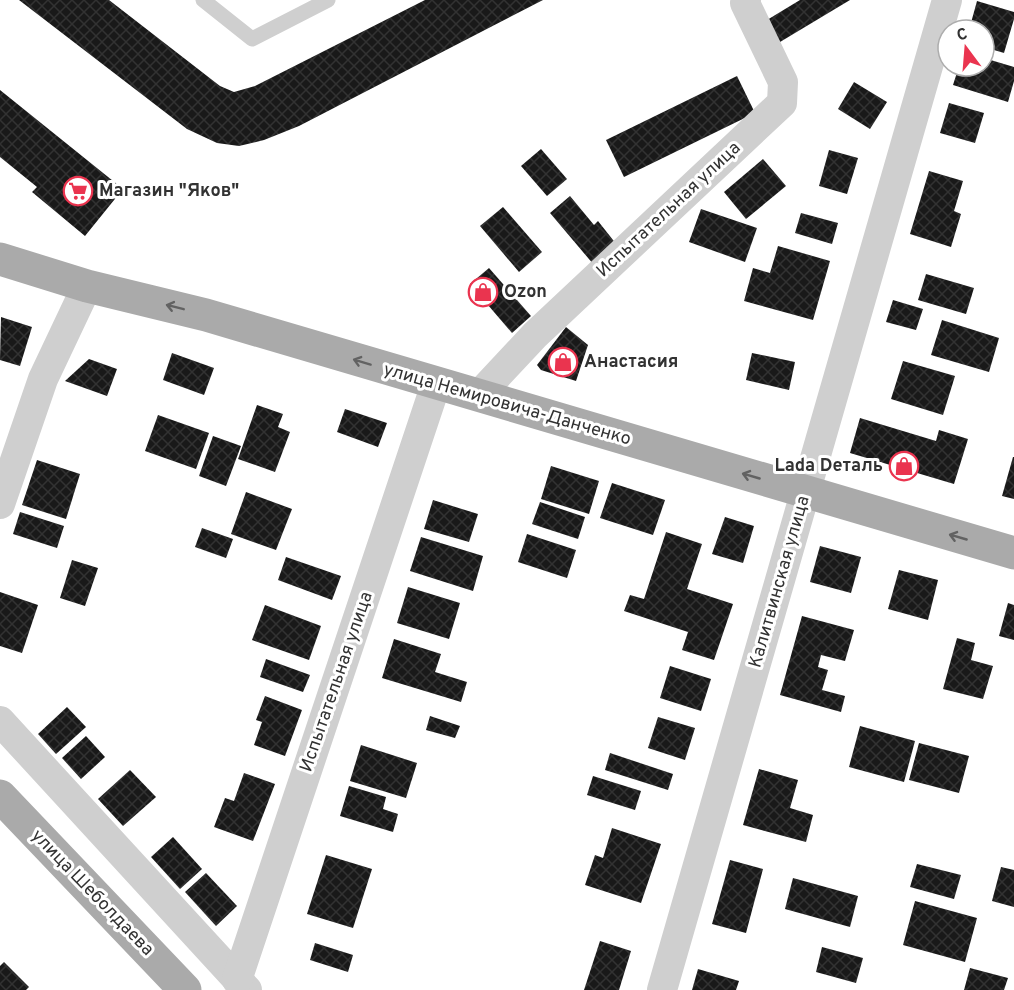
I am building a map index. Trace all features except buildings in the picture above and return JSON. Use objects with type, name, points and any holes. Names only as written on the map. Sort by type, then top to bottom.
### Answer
[{"type":"main road","name":"улица Немировича-Данченко","points":[[0,259],[87,286],[206,315],[1014,553]]},
{"type":"main road","name":"улица Шеболдаева","points":[[0,796],[185,990]]},
{"type":"street","name":"Испытательная улица","points":[[478,396],[536,335],[782,103],[783,82],[745,3],[746,0]]},
{"type":"street","name":"Калитвинская улица","points":[[662,990],[947,0]]},
{"type":"street","points":[[0,504],[43,379],[87,286]]},
{"type":"street","name":"Испытательная улица","points":[[242,985],[436,384]]},
{"type":"street","points":[[0,721],[242,985]]},
{"type":"lane","points":[[203,0],[252,39],[328,0]]},
{"type":"place","name":"Магазин \"Яков\"","points":[[78,191]]},
{"type":"place","name":"Ozon","points":[[483,292]]},
{"type":"place","name":"Анастасия","points":[[563,362]]},
{"type":"place","name":"Lada Dеталь","points":[[904,466]]}]
